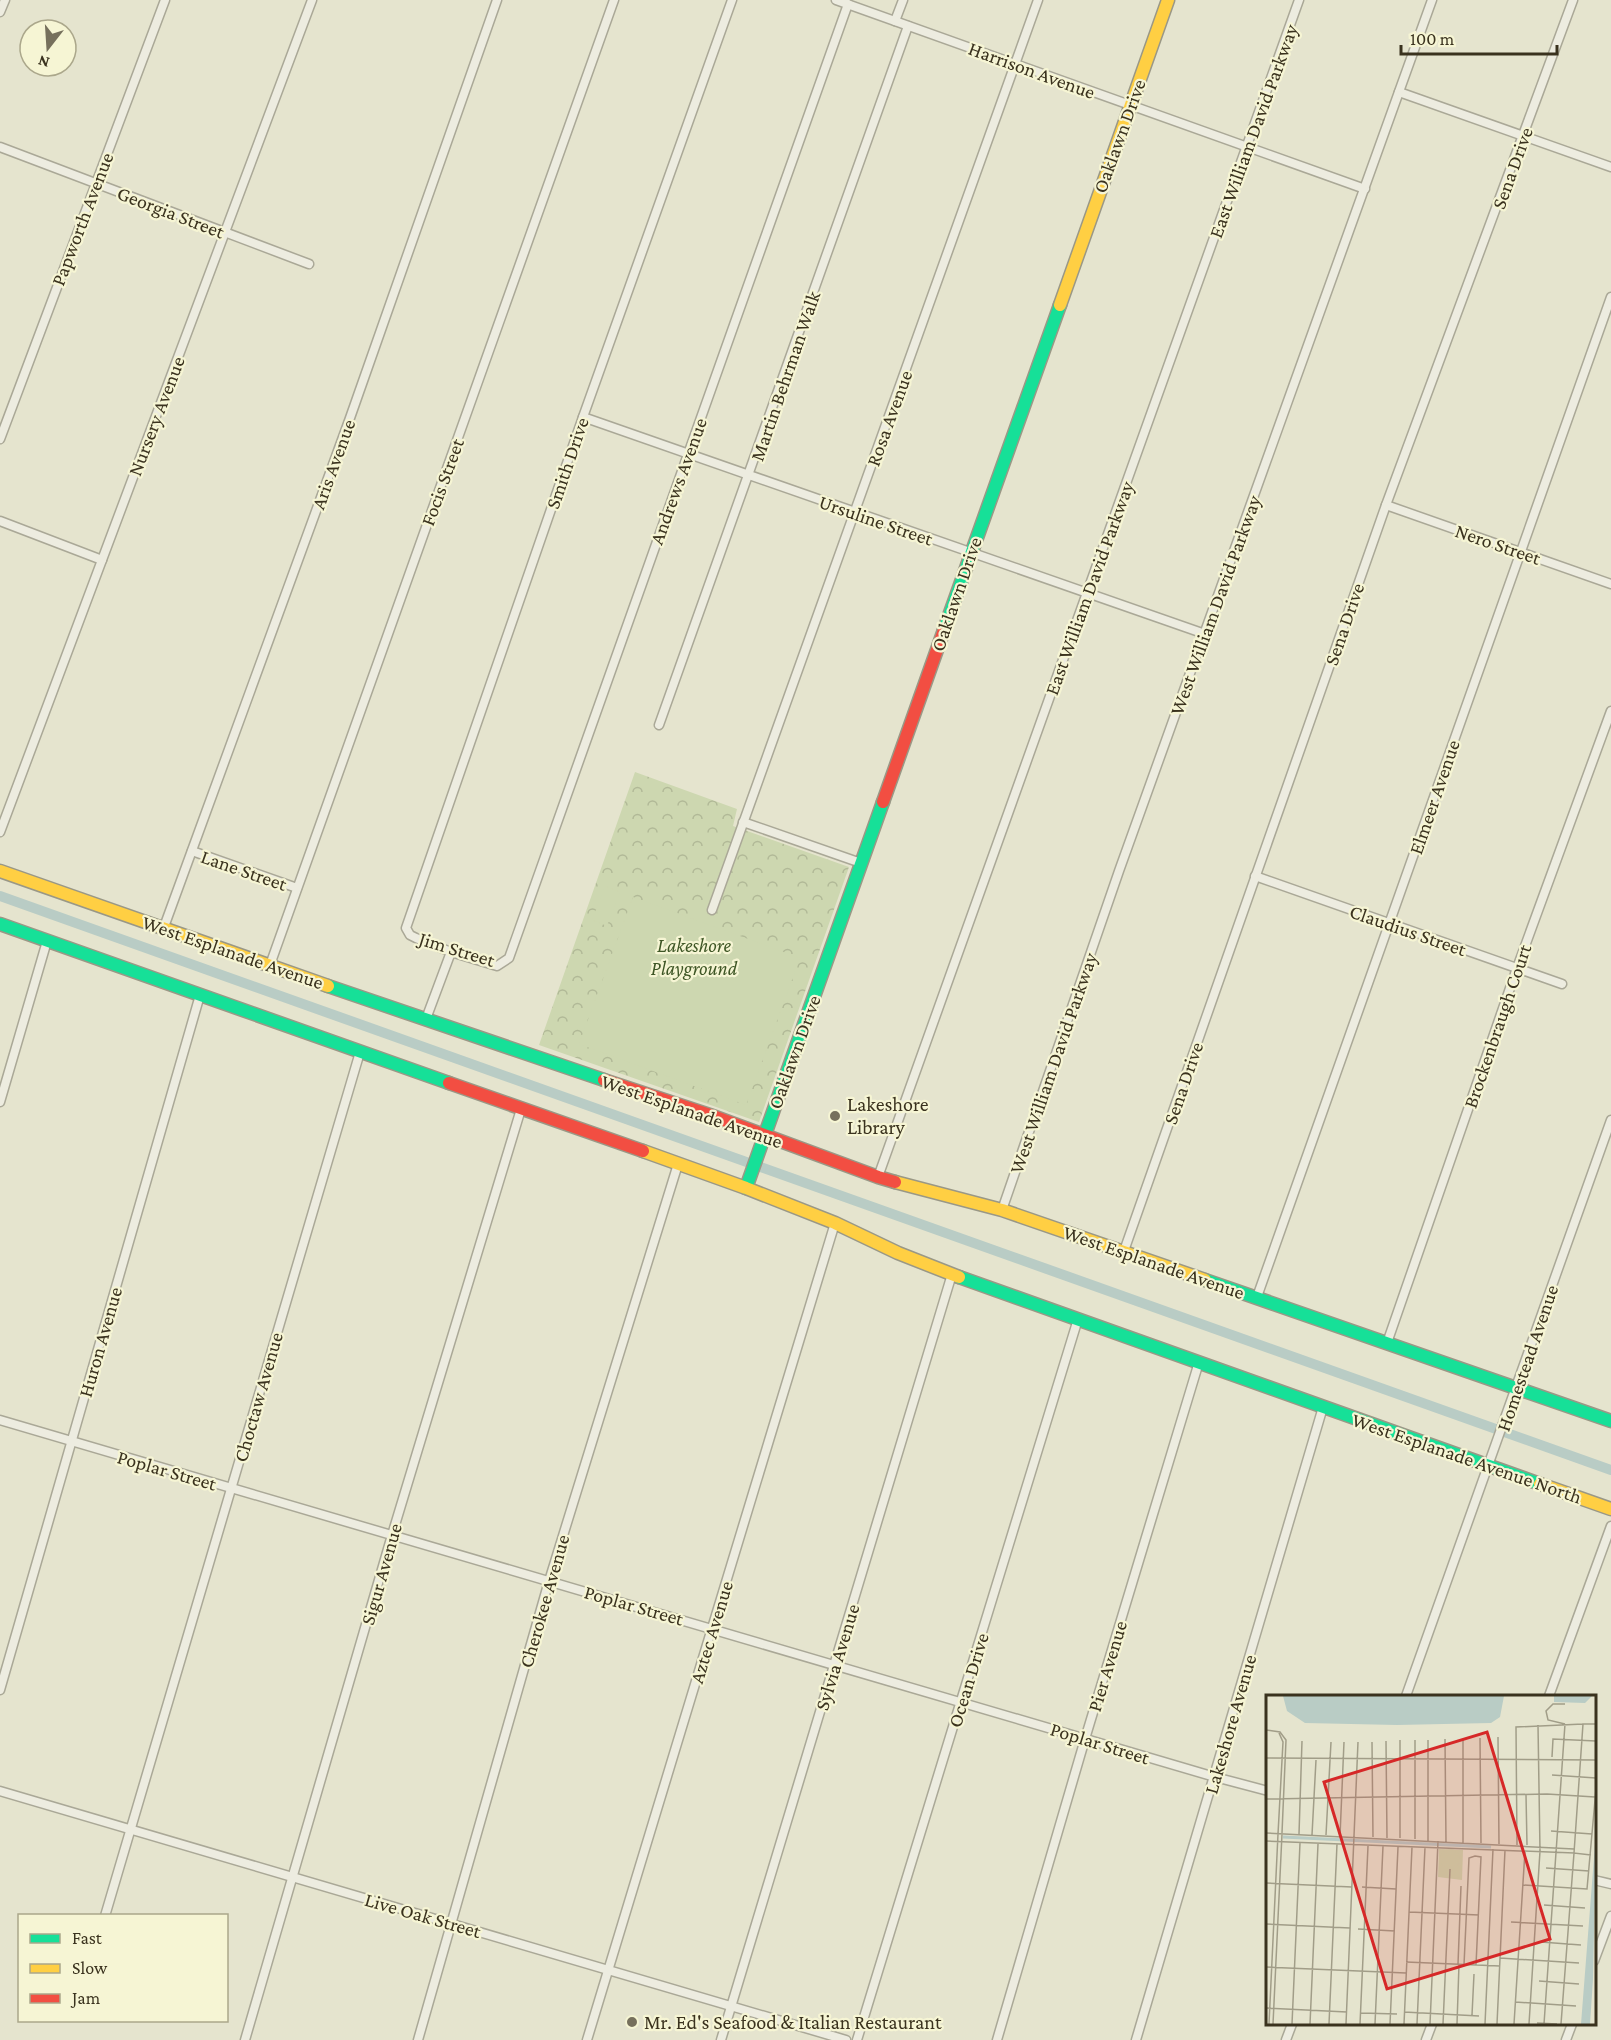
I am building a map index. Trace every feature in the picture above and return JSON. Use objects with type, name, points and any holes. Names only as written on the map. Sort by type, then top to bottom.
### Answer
[{"type":"main road","name":"Oaklawn Drive","points":[[748,1183],[1167,0]]},
{"type":"main road","name":"West Esplanade Avenue","points":[[0,872],[710,1115],[762,1142],[878,1177],[1002,1210],[1611,1421]]},
{"type":"main road","points":[[0,924],[678,1164],[748,1183],[898,1253],[952,1275],[1323,1407]]},
{"type":"main road","name":"West Esplanade Avenue North","points":[[1323,1407],[1611,1509]]},
{"type":"street","points":[[0,12],[5,0]]},
{"type":"street","name":"Papworth Avenue","points":[[0,439],[165,0]]},
{"type":"street","name":"Nursery Avenue","points":[[0,832],[312,0]]},
{"type":"street","name":"Aris Avenue","points":[[164,927],[350,418],[497,0]]},
{"type":"street","name":"Focis Street","points":[[270,965],[614,0]]},
{"type":"street","name":"Smith Drive","points":[[406,928],[583,417],[732,0]]},
{"type":"street","name":"Harrison Avenue","points":[[836,0],[1365,189]]},
{"type":"street","points":[[895,21],[903,0]]},
{"type":"street","name":"Rosa Avenue","points":[[712,910],[1038,0]]},
{"type":"street","name":"East William David Parkway","points":[[878,1177],[1299,0]]},
{"type":"street","name":"West William David Parkway","points":[[1002,1210],[1119,871],[1432,0]]},
{"type":"street","name":"Sena Drive","points":[[1124,1251],[1386,505],[1573,0]]},
{"type":"street","name":"Andrews Avenue","points":[[509,958],[848,4]]},
{"type":"street","name":"Martin Behrman Walk","points":[[659,725],[908,26]]},
{"type":"street","points":[[1399,92],[1611,166]]},
{"type":"street","name":"Georgia Street","points":[[0,147],[309,264]]},
{"type":"street","name":"Elmeer Avenue","points":[[1257,1297],[1611,297]]},
{"type":"street","name":"Ursuline Street","points":[[583,417],[1205,634]]},
{"type":"street","name":"Nero Street","points":[[1386,505],[1611,585]]},
{"type":"street","points":[[0,521],[102,560]]},
{"type":"street","name":"Brockenbraugh Court","points":[[1387,1343],[1517,968],[1611,711]]},
{"type":"street","points":[[743,822],[861,862]]},
{"type":"street","name":"Lane Street","points":[[192,852],[297,888]]},
{"type":"street","name":"Claudius Street","points":[[1255,876],[1562,984]]},
{"type":"street","name":"Jim Street","points":[[406,928],[410,935],[452,952],[497,966],[509,958]]},
{"type":"street","points":[[0,1102],[47,941]]},
{"type":"street","points":[[426,1019],[452,952]]},
{"type":"street","name":"Huron Avenue","points":[[0,1690],[200,995]]},
{"type":"street","name":"Choctaw Avenue","points":[[106,1914],[360,1052]]},
{"type":"street","name":"Sigur Avenue","points":[[245,2040],[392,1535],[521,1109]]},
{"type":"street","name":"Homestead Avenue","points":[[1406,1695],[1611,1120]]},
{"type":"street","name":"Cherokee Avenue","points":[[418,2040],[549,1581],[678,1164]]},
{"type":"street","name":"Aztec Avenue","points":[[587,2040],[835,1223]]},
{"type":"street","name":"Sylvia Avenue","points":[[721,2040],[952,1275]]},
{"type":"street","name":"Ocean Drive","points":[[857,2040],[1078,1319]]},
{"type":"street","name":"Pier Avenue","points":[[997,2040],[1199,1362]]},
{"type":"street","name":"Lakeshore Avenue","points":[[1136,2040],[1323,1407]]},
{"type":"street","name":"Poplar Street","points":[[0,1420],[1266,1790]]},
{"type":"street","points":[[1549,1695],[1611,1526]]},
{"type":"street","name":"Live Oak Street","points":[[0,1791],[846,2040]]},
{"type":"street","points":[[1596,1880],[1611,1884]]},
{"type":"street","points":[[1596,1956],[1611,1916]]},
{"type":"street","points":[[1286,2040],[1292,2025]]},
{"type":"street","points":[[1426,2040],[1432,2025]]},
{"type":"street","points":[[1566,2040],[1572,2025]]},
{"type":"green space","name":"Lakeshore Playground","points":[[635,772],[737,809],[733,826],[849,867],[759,1122],[539,1045]]},
{"type":"green space","points":[[605,886],[620,892],[607,926],[592,920]]},
{"type":"green space","points":[[633,897],[800,958],[746,1105],[579,1044]]},
{"type":"waterway","points":[[0,896],[1611,1470]]},
{"type":"traffic: fast","points":[[944,630],[1060,305]]},
{"type":"traffic: fast","points":[[746,1188],[883,802]]},
{"type":"traffic: fast","points":[[0,924],[449,1083]]},
{"type":"traffic: fast","points":[[328,986],[604,1080]]},
{"type":"traffic: fast","points":[[959,1277],[1540,1484]]},
{"type":"traffic: fast","points":[[1205,1280],[1611,1421]]},
{"type":"traffic: slow","points":[[1060,305],[1168,0]]},
{"type":"traffic: slow","points":[[0,871],[328,986]]},
{"type":"traffic: slow","points":[[643,1151],[835,1223],[898,1253],[959,1277]]},
{"type":"traffic: slow","points":[[895,1182],[1002,1210],[1205,1280]]},
{"type":"traffic: slow","points":[[1540,1484],[1611,1509]]},
{"type":"traffic: jam","points":[[883,802],[944,630]]},
{"type":"traffic: jam","points":[[604,1080],[710,1115],[895,1182]]},
{"type":"traffic: jam","points":[[449,1083],[643,1151]]},
{"type":"place","name":"Lakeshore Library","points":[[835,1116]]},
{"type":"place","name":"Mr. Ed's Seafood & Italian Restaurant","points":[[632,2022]]}]
